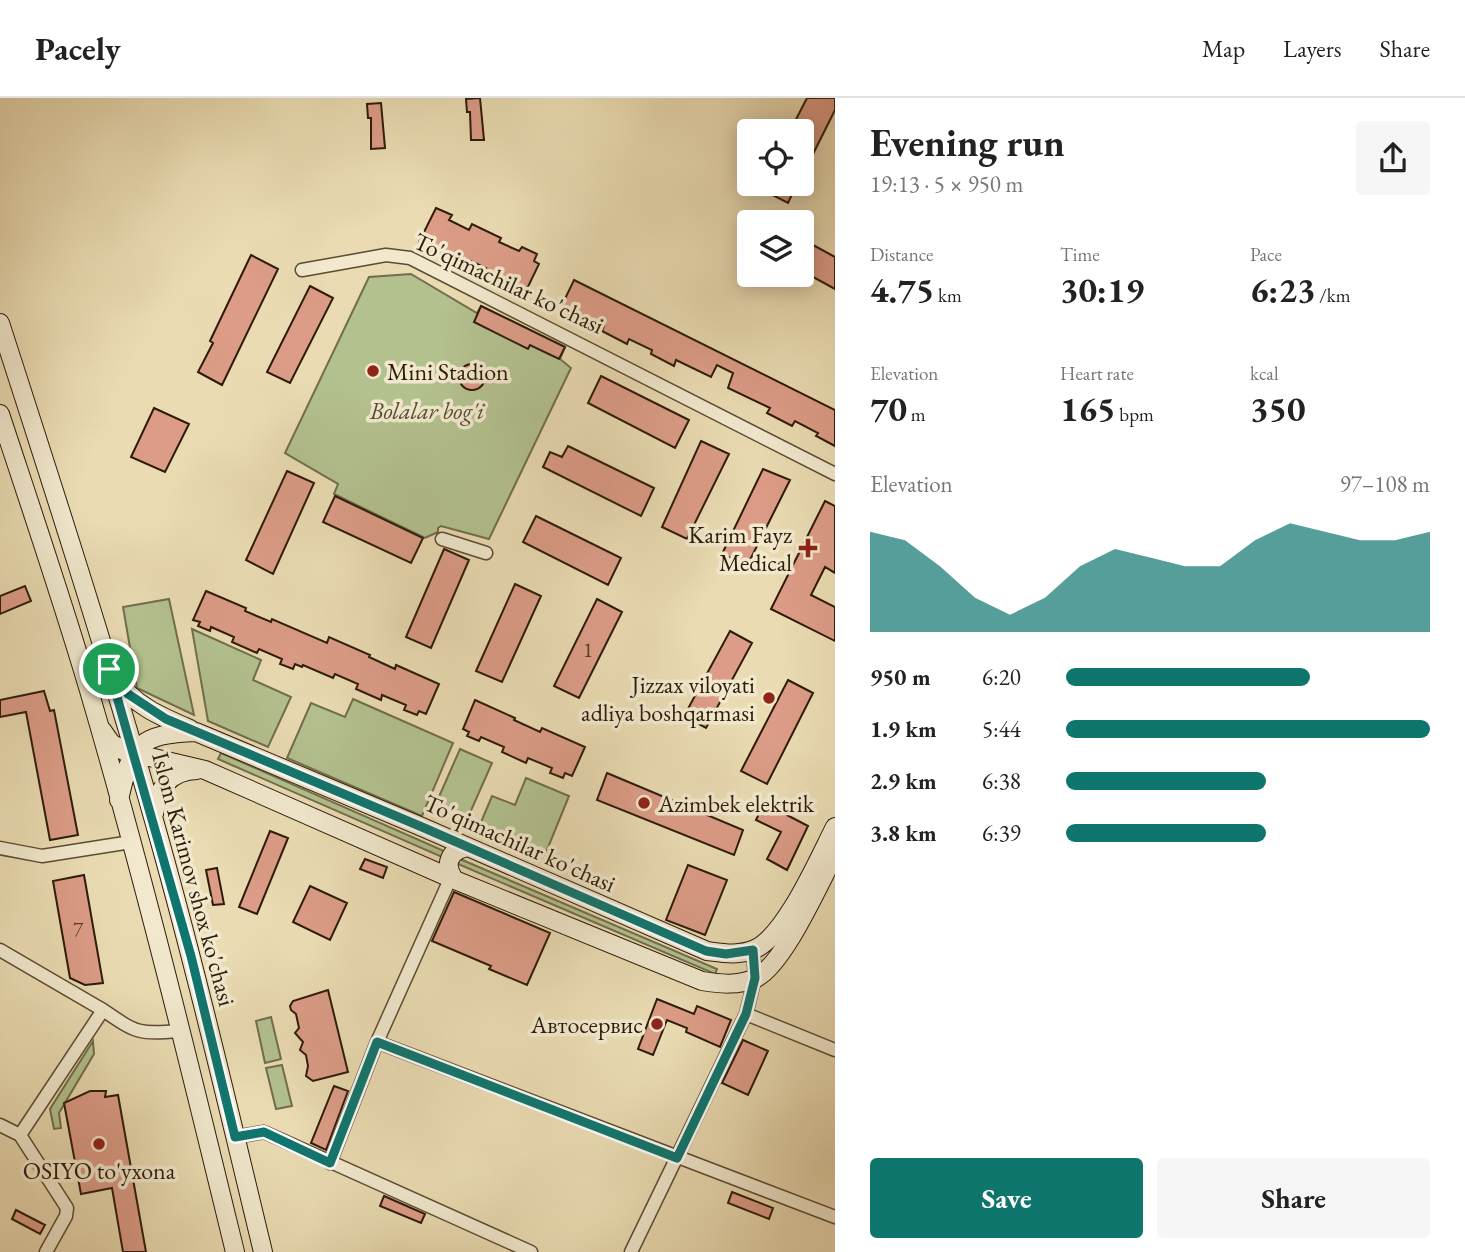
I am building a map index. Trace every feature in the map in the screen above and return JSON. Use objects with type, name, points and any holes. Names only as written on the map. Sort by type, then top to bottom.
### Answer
[{"type":"main road","name":"Islom Karimov shox ko'chasi","points":[[0,323],[90,603],[153,818],[191,956],[263,1252]]},
{"type":"main road","points":[[0,414],[98,724],[181,1031],[235,1252]]},
{"type":"main road","points":[[109,669],[128,694],[138,702],[166,719],[196,732]]},
{"type":"main road","points":[[98,724],[111,743],[124,751],[205,770],[453,878],[702,981],[724,985],[755,978],[777,958],[835,854]]},
{"type":"main road","name":"To'qimachilar ko'chasi","points":[[134,754],[143,743],[154,736],[196,732],[706,951],[726,954],[753,950]]},
{"type":"main road","points":[[119,800],[123,780],[134,754]]},
{"type":"main road","points":[[153,818],[155,803],[163,784],[185,771],[205,770]]},
{"type":"main road","points":[[753,950],[764,944],[779,929],[835,827]]},
{"type":"main road","points":[[453,878],[448,863],[451,854],[468,847]]},
{"type":"street","name":"To'qimachilar ko'chasi","points":[[302,270],[386,255],[410,258],[835,474]]},
{"type":"street","points":[[442,539],[486,553]]},
{"type":"street","points":[[0,848],[42,856],[131,842]]},
{"type":"street","points":[[330,1163],[377,1042],[453,878]]},
{"type":"street","points":[[0,950],[129,1028],[145,1034],[181,1031]]},
{"type":"street","points":[[631,1252],[746,1014],[755,978],[753,950]]},
{"type":"street","points":[[20,1135],[103,1010]]},
{"type":"street","points":[[746,1014],[835,1050]]},
{"type":"street","points":[[377,1042],[835,1217]]},
{"type":"street","points":[[0,1125],[20,1135],[67,1208],[66,1216],[46,1252]]},
{"type":"street","points":[[235,1137],[264,1132],[531,1252]]},
{"type":"green space","name":"Bolalar bog'i","points":[[411,274],[477,313],[481,306],[565,347],[560,359],[571,368],[489,539],[441,526],[438,532],[425,538],[334,494],[338,484],[285,453],[369,277]]},
{"type":"green space","points":[[169,599],[194,715],[137,688],[123,607]]},
{"type":"green space","points":[[192,629],[261,660],[253,680],[291,697],[268,747],[208,721]]},
{"type":"green space","points":[[353,699],[453,743],[422,816],[287,758],[311,703],[345,717]]},
{"type":"green space","points":[[460,749],[492,763],[466,822],[434,808]]},
{"type":"green space","points":[[221,753],[444,851],[442,857],[218,759]]},
{"type":"green space","points":[[526,778],[569,796],[545,855],[479,827],[492,796],[515,805]]},
{"type":"green space","points":[[460,859],[717,969],[715,974],[458,864]]},
{"type":"green space","points":[[271,1017],[281,1059],[265,1063],[256,1021]]},
{"type":"green space","points":[[93,1041],[94,1054],[59,1113],[61,1128],[54,1129],[50,1109]]},
{"type":"green space","points":[[282,1065],[292,1106],[276,1109],[266,1068]]},
{"type":"building","points":[[480,98],[484,140],[471,140],[470,112],[467,112],[466,99]]},
{"type":"building","points":[[807,98],[835,98],[835,110],[814,152],[814,119],[796,119]]},
{"type":"building","points":[[381,103],[385,148],[371,149],[371,118],[368,118],[367,104]]},
{"type":"building","points":[[774,196],[791,196],[788,203]]},
{"type":"building","points":[[436,208],[452,215],[449,220],[469,230],[472,224],[501,238],[499,242],[519,251],[522,247],[537,254],[534,261],[539,264],[525,293],[484,273],[486,268],[462,257],[459,262],[419,242]]},
{"type":"building","points":[[814,246],[835,257],[835,289],[814,278]]},
{"type":"building","points":[[251,255],[278,269],[222,385],[198,372]]},
{"type":"building","points":[[574,280],[835,410],[835,446],[795,421],[792,426],[767,413],[770,408],[728,388],[733,373],[717,365],[711,377],[676,360],[674,366],[651,354],[652,350],[629,339],[627,344],[602,331],[604,326],[562,305]]},
{"type":"building","points":[[310,286],[333,298],[290,383],[267,372]]},
{"type":"building","points":[[481,306],[565,347],[559,359],[530,345],[528,349],[474,322]]},
{"type":"building","points":[[472,364],[481,368],[485,377],[481,386],[472,390],[463,386],[459,377],[463,368]]},
{"type":"building","points":[[601,376],[689,420],[675,448],[588,403]]},
{"type":"building","points":[[154,408],[189,424],[165,472],[131,457]]},
{"type":"building","points":[[701,441],[729,454],[687,539],[662,527]]},
{"type":"building","points":[[568,446],[654,488],[641,516],[543,467],[550,452],[562,457]]},
{"type":"building","points":[[763,469],[790,480],[747,566],[722,554]]},
{"type":"building","points":[[287,471],[314,483],[273,574],[246,560]]},
{"type":"building","points":[[335,496],[423,538],[411,563],[323,522]]},
{"type":"building","points":[[825,501],[835,506],[835,573],[825,567],[811,595],[835,607],[835,641],[771,609]]},
{"type":"building","points":[[536,516],[621,558],[608,585],[523,542]]},
{"type":"building","points":[[444,549],[469,560],[431,648],[406,637]]},
{"type":"building","points":[[515,584],[541,596],[502,682],[476,671]]},
{"type":"building","points":[[25,586],[31,601],[0,614],[0,596]]},
{"type":"building","points":[[206,591],[271,622],[272,619],[327,643],[329,637],[395,669],[396,665],[439,684],[426,714],[419,711],[417,715],[404,710],[406,705],[382,695],[381,700],[356,689],[358,684],[335,674],[333,678],[303,665],[302,667],[295,664],[293,669],[280,664],[282,659],[259,649],[257,653],[232,642],[234,637],[211,627],[210,631],[198,626],[200,622],[193,620]]},
{"type":"building","points":[[597,599],[622,612],[579,698],[554,686]]},
{"type":"building","points":[[730,631],[752,643],[706,728],[684,716]]},
{"type":"building","points":[[788,680],[813,693],[767,784],[741,771]]},
{"type":"building","points":[[44,691],[50,711],[54,710],[78,835],[50,840],[26,712],[0,717],[0,700]]},
{"type":"building","points":[[475,700],[540,732],[542,728],[585,747],[572,776],[565,773],[563,778],[550,773],[552,768],[528,758],[526,763],[502,752],[504,747],[481,737],[479,741],[467,736],[469,732],[463,729]]},
{"type":"building","name":"Azimbek elektrik","points":[[607,773],[743,830],[734,855],[597,800]]},
{"type":"building","points":[[764,803],[808,826],[787,870],[767,859],[781,832],[756,820]]},
{"type":"building","points":[[270,831],[288,838],[257,914],[239,907]]},
{"type":"building","points":[[365,859],[387,867],[383,878],[360,869]]},
{"type":"building","points":[[688,865],[727,880],[705,935],[666,920]]},
{"type":"building","points":[[217,868],[224,904],[213,905],[206,870]]},
{"type":"building","points":[[84,875],[103,983],[85,985],[70,978],[53,881]]},
{"type":"building","points":[[310,886],[347,903],[330,940],[293,922]]},
{"type":"building","points":[[454,892],[550,933],[527,985],[489,969],[491,966],[432,941]]},
{"type":"building","points":[[328,990],[348,1072],[313,1081],[306,1076],[306,1055],[300,1050],[303,1042],[295,1033],[299,1028],[296,1014],[290,1006],[293,1001]]},
{"type":"building","points":[[657,999],[694,1014],[697,1006],[731,1020],[720,1047],[667,1020],[653,1055],[638,1049]]},
{"type":"building","points":[[743,1040],[768,1051],[748,1095],[722,1083]]},
{"type":"building","points":[[334,1086],[348,1091],[326,1150],[311,1143]]},
{"type":"building","name":"OSIYO to'yxona","points":[[90,1091],[106,1091],[105,1097],[118,1095],[146,1252],[123,1252],[112,1188],[81,1194],[64,1103]]},
{"type":"building","points":[[732,1192],[773,1208],[769,1219],[728,1203]]},
{"type":"building","points":[[384,1196],[425,1214],[421,1223],[380,1206]]},
{"type":"building","points":[[16,1210],[45,1225],[40,1234],[12,1219]]},
{"type":"place","name":"Mini Stadion","points":[[373,371]]},
{"type":"place","name":"Karim Fayz Medical","points":[[808,548]]},
{"type":"place","name":"Jizzax viloyati adliya boshqarmasi","points":[[769,698]]},
{"type":"place","name":"Azimbek elektrik","points":[[644,803]]},
{"type":"place","name":"Автосервис","points":[[657,1024]]},
{"type":"place","name":"OSIYO to'yxona","points":[[99,1144]]},
{"type":"route","points":[[109,669],[128,694],[150,711],[166,719],[706,951],[726,954],[753,950],[755,978],[746,1014],[677,1158],[377,1042],[330,1163],[264,1132],[235,1137],[191,956],[109,669]]}]
